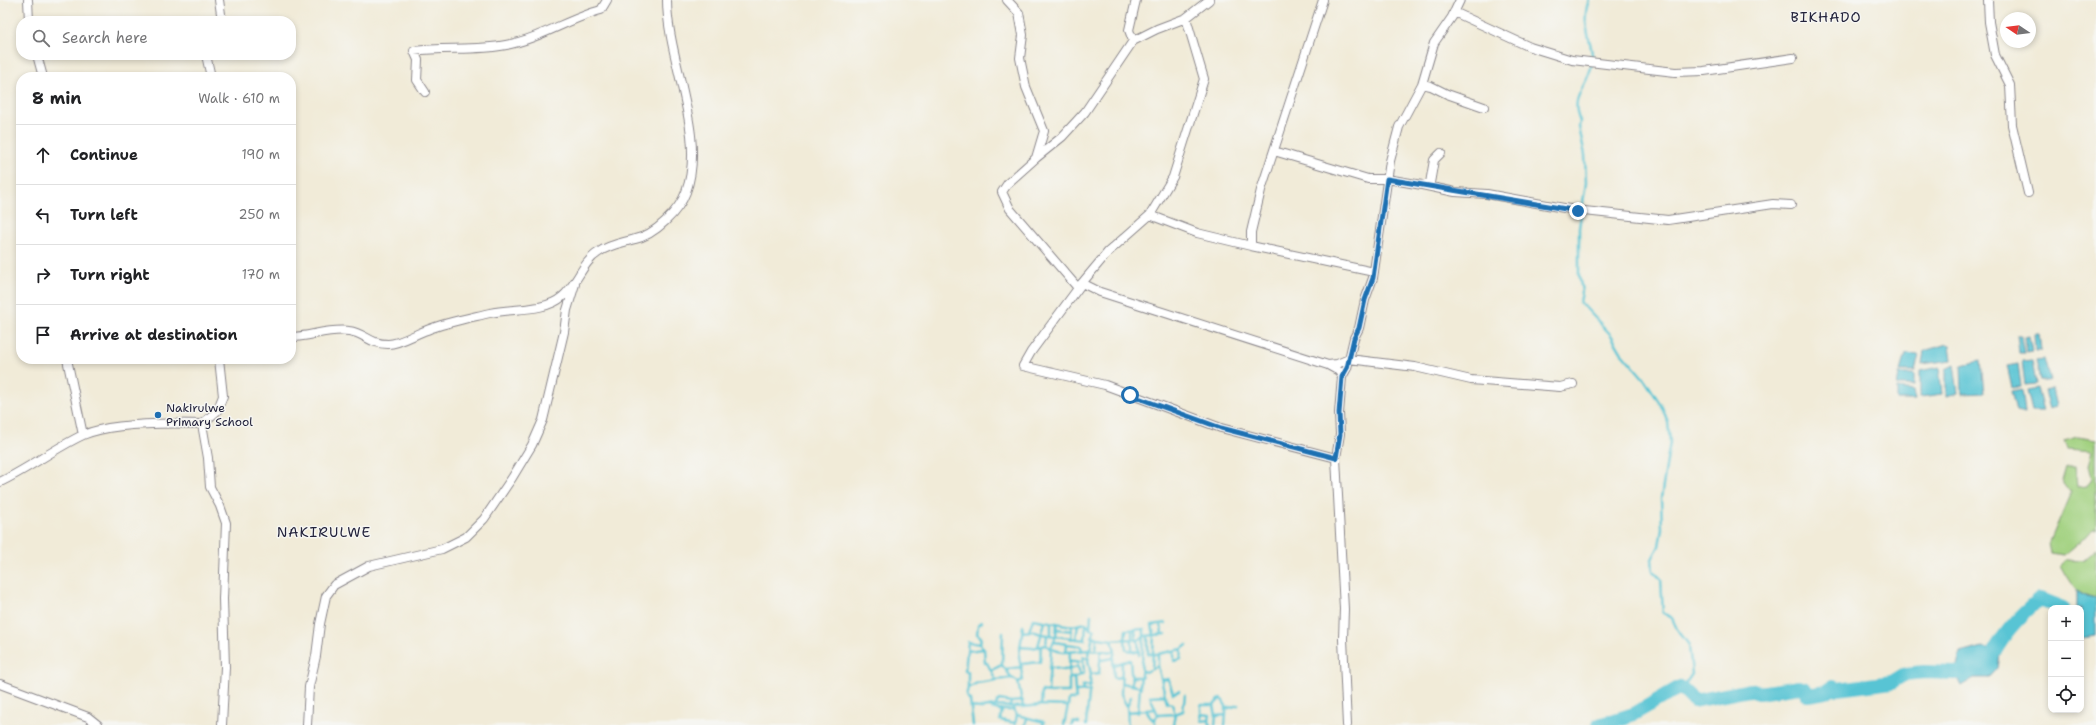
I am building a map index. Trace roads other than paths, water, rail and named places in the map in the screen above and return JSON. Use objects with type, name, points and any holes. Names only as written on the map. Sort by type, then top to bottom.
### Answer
[{"type":"street","points":[[28,0],[29,16]]},
{"type":"street","points":[[219,0],[221,16]]},
{"type":"street","points":[[425,92],[417,80],[418,60],[414,50],[505,45],[532,38],[581,16],[601,10],[607,0]]},
{"type":"street","points":[[296,336],[349,331],[362,335],[373,344],[389,344],[429,329],[492,312],[550,304],[562,297],[598,252],[615,243],[637,239],[656,230],[675,210],[686,193],[690,175],[692,150],[687,109],[670,35],[667,0]]},
{"type":"street","points":[[1007,0],[1019,13],[1023,34],[1020,58],[1026,87],[1044,131],[1036,158]]},
{"type":"street","points":[[1133,41],[1129,30],[1136,0]]},
{"type":"street","points":[[1209,0],[1186,18],[1157,29],[1133,41],[1085,112],[1062,137],[1008,183],[1002,192],[1010,209],[1080,286],[1328,366],[1339,371],[1342,377]]},
{"type":"street","points":[[1251,246],[1251,232],[1261,190],[1323,0]]},
{"type":"street","points":[[1347,725],[1342,639],[1344,609],[1336,458],[1340,434],[1339,413],[1342,377],[1349,359],[1374,272],[1387,179],[1399,127],[1422,84],[1434,43],[1460,0]]},
{"type":"street","points":[[1988,0],[1989,22],[1995,55],[2010,85],[2012,125],[2028,193]]},
{"type":"street","points":[[1454,12],[1530,47],[1572,60],[1597,64],[1675,72],[1704,71],[1793,58]]},
{"type":"street","points":[[1186,18],[1204,79],[1173,177],[1150,215],[1108,252],[1080,286],[1031,352],[1023,366],[1105,385],[1221,428],[1336,458]]},
{"type":"street","points":[[38,60],[42,72]]},
{"type":"street","points":[[207,60],[210,72]]},
{"type":"street","points":[[1422,84],[1431,86],[1446,94],[1484,107]]},
{"type":"street","points":[[1274,151],[1368,179],[1387,179],[1456,192],[1503,197],[1578,211],[1668,220],[1773,204],[1791,205]]},
{"type":"street","points":[[1422,185],[1430,183],[1434,160],[1441,153]]},
{"type":"street","points":[[1150,215],[1197,233],[1374,272]]},
{"type":"street","points":[[307,725],[309,687],[326,596],[334,585],[368,566],[442,549],[466,537],[484,519],[524,458],[543,420],[564,332],[567,310],[577,277]]},
{"type":"street","points":[[1328,366],[1349,359],[1415,367],[1471,380],[1560,387],[1572,384]]},
{"type":"street","points":[[68,364],[83,435]]},
{"type":"street","points":[[0,482],[83,435],[100,430],[136,426],[202,424],[217,410],[223,396],[220,364]]},
{"type":"street","points":[[202,424],[208,458],[210,487],[220,506],[226,523],[223,599],[225,667],[222,725]]},
{"type":"street","points":[[0,684],[88,717],[98,725]]},
{"type":"water","points":[[2034,334],[2039,334],[2041,351],[2035,351]]},
{"type":"water","points":[[2017,335],[2022,337],[2025,353],[2019,353]]},
{"type":"water","points":[[2029,336],[2032,351],[2027,352],[2025,337]]},
{"type":"water","points":[[1947,344],[1950,345],[1952,360],[1922,364],[1924,351]]},
{"type":"water","points":[[1905,354],[1919,355],[1915,371],[1900,371]]},
{"type":"water","points":[[2044,359],[2050,381],[2040,381],[2036,360]]},
{"type":"water","points":[[2032,360],[2036,384],[2025,385],[2022,361]]},
{"type":"water","points":[[1981,361],[1984,393],[1962,394],[1961,365]]},
{"type":"water","points":[[2018,364],[2021,386],[2012,388],[2007,366]]},
{"type":"water","points":[[1954,365],[1958,393],[1946,396],[1946,369]]},
{"type":"water","points":[[1939,367],[1942,394],[1920,397],[1920,371]]},
{"type":"water","points":[[1899,374],[1914,374],[1914,386],[1897,386]]},
{"type":"water","points":[[2037,388],[2043,411],[2032,411],[2027,390]]},
{"type":"water","points":[[1897,389],[1913,391],[1915,400],[1897,400]]},
{"type":"water","points":[[2022,389],[2025,413],[2016,411],[2011,391]]},
{"type":"water","points":[[2052,389],[2056,407],[2049,409],[2044,391]]},
{"type":"water","points":[[2077,590],[2086,596],[2096,598],[2096,636],[2084,638],[2084,605],[2077,605]]},
{"type":"water","points":[[1982,647],[2000,654],[1998,668],[1989,678],[1974,678],[1961,686],[1955,674],[1960,653]]},
{"type":"waterway","points":[[1589,0],[1586,9],[1586,26],[1591,49],[1592,64],[1590,73],[1580,92],[1577,105],[1577,113],[1580,122],[1579,127],[1585,155],[1586,183],[1579,228],[1579,275],[1582,292],[1580,302],[1611,335],[1621,352],[1645,380],[1661,405],[1668,422],[1670,442],[1661,498],[1662,529],[1659,546],[1652,559],[1653,571],[1661,579],[1663,613],[1672,618],[1677,629],[1689,645],[1692,674],[1686,683],[1680,687]]},
{"type":"waterway","points":[[1599,725],[1634,714],[1680,687],[1694,701],[1750,690],[1759,693],[1799,687],[1805,689],[1808,695],[1826,692],[1833,687],[1838,689],[1892,682],[1905,674],[1924,672],[1955,673],[1974,670],[1988,664],[1998,645],[2010,628],[2040,599],[2055,605]]},
{"type":"waterway","points":[[1086,725],[1091,674],[1088,660],[1094,630],[1090,629],[1091,615]]},
{"type":"waterway","points":[[1029,631],[1033,619],[1072,626],[1086,623],[1090,629]]},
{"type":"waterway","points":[[973,725],[970,700],[966,696],[968,688],[968,672],[965,671],[968,642],[980,644],[981,637],[977,634],[978,625],[982,622]]},
{"type":"waterway","points":[[1038,646],[1045,622]]},
{"type":"waterway","points":[[1051,622],[1051,635]]},
{"type":"waterway","points":[[1023,707],[1041,705],[1042,691],[1048,692],[1051,648],[1056,636],[1057,623]]},
{"type":"waterway","points":[[1022,632],[1033,631],[1041,634],[1085,640],[1086,623]]},
{"type":"waterway","points":[[1152,669],[1154,635],[1152,625],[1166,623]]},
{"type":"waterway","points":[[1161,624],[1162,634]]},
{"type":"waterway","points":[[1076,639],[1078,625]]},
{"type":"waterway","points":[[1012,678],[1018,682],[1023,680],[1019,657],[1023,626]]},
{"type":"waterway","points":[[1071,639],[1072,626]]},
{"type":"waterway","points":[[1057,629],[1072,631]]},
{"type":"waterway","points":[[1112,640],[1125,639],[1126,630],[1144,629],[1144,636],[1166,634]]},
{"type":"waterway","points":[[1132,630],[1132,651]]},
{"type":"waterway","points":[[1135,630],[1136,640]]},
{"type":"waterway","points":[[996,680],[1012,678],[1002,665],[1003,633]]},
{"type":"waterway","points":[[1046,645],[1047,635]]},
{"type":"waterway","points":[[1138,713],[1144,636]]},
{"type":"waterway","points":[[1142,671],[1146,672],[1158,666],[1158,654],[1148,654],[1148,636]]},
{"type":"waterway","points":[[1092,637],[1112,640],[1115,651],[1113,658],[1102,660]]},
{"type":"waterway","points":[[1139,652],[1126,650],[1125,639],[1138,640],[1144,637]]},
{"type":"waterway","points":[[1096,650],[1097,638]]},
{"type":"waterway","points":[[1138,640],[1139,655]]},
{"type":"waterway","points":[[1054,642],[1081,646],[1082,651]]},
{"type":"waterway","points":[[968,688],[977,683],[996,680],[987,663],[985,663],[984,649],[980,644]]},
{"type":"waterway","points":[[1066,652],[1067,644]]},
{"type":"waterway","points":[[1020,647],[1032,648],[1046,645],[1052,649],[1062,652],[1089,650],[1108,652],[1115,651]]},
{"type":"waterway","points":[[1158,654],[1182,649],[1187,645]]},
{"type":"waterway","points":[[1021,664],[1040,662],[1041,646]]},
{"type":"waterway","points":[[968,651],[983,649]]},
{"type":"waterway","points":[[1174,651],[1174,661],[1181,659],[1182,649]]},
{"type":"waterway","points":[[1091,674],[1099,673],[1101,651]]},
{"type":"waterway","points":[[1049,667],[1063,670],[1069,669],[1070,653]]},
{"type":"waterway","points":[[1069,678],[1074,678],[1084,673],[1083,657],[1089,658]]},
{"type":"waterway","points":[[1113,658],[1114,678],[1122,677]]},
{"type":"waterway","points":[[1113,665],[1130,660],[1132,684]]},
{"type":"waterway","points":[[1069,661],[1082,661]]},
{"type":"waterway","points":[[1077,661],[1080,675]]},
{"type":"waterway","points":[[1122,662],[1121,694],[1127,707]]},
{"type":"waterway","points":[[991,670],[1002,665]]},
{"type":"waterway","points":[[1158,666],[1165,695]]},
{"type":"waterway","points":[[1005,669],[1022,667]]},
{"type":"waterway","points":[[1048,692],[1069,692],[1069,669],[1078,667]]},
{"type":"waterway","points":[[1132,677],[1142,677]]},
{"type":"waterway","points":[[1074,678],[1075,691]]},
{"type":"waterway","points":[[1162,680],[1168,679],[1173,693],[1179,691]]},
{"type":"waterway","points":[[995,706],[1023,707],[1018,682]]},
{"type":"waterway","points":[[1122,683],[1141,687]]},
{"type":"waterway","points":[[1083,691],[1082,686],[1091,685]]},
{"type":"waterway","points":[[1068,706],[1069,699],[1076,699],[1075,691],[1090,691]]},
{"type":"waterway","points":[[1155,725],[1155,719],[1158,715],[1150,696],[1165,695],[1167,703],[1172,704],[1175,714],[1183,711],[1185,695]]},
{"type":"waterway","points":[[1128,725],[1127,707],[1131,697]]},
{"type":"waterway","points":[[1215,725],[1216,716],[1214,705],[1221,698],[1226,706],[1226,715]]},
{"type":"waterway","points":[[971,707],[981,708],[995,706],[999,700],[1011,702]]},
{"type":"waterway","points":[[1010,706],[1011,702],[1023,701]]},
{"type":"waterway","points":[[1041,705],[1068,706],[1064,725]]},
{"type":"waterway","points":[[1201,714],[1201,705],[1214,705]]},
{"type":"waterway","points":[[1226,709],[1238,705]]},
{"type":"waterway","points":[[988,707],[999,710],[1013,710]]},
{"type":"waterway","points":[[1013,709],[1017,715],[1015,725]]},
{"type":"waterway","points":[[1128,712],[1155,709]]},
{"type":"waterway","points":[[1002,710],[1000,720],[1015,723]]},
{"type":"waterway","points":[[1146,710],[1153,720],[1155,719]]},
{"type":"waterway","points":[[1158,715],[1175,714],[1173,725]]},
{"type":"waterway","points":[[1209,720],[1202,721],[1201,714],[1210,715],[1210,725]]},
{"type":"waterway","points":[[1017,715],[1044,722],[1043,725]]},
{"type":"waterway","points":[[1216,716],[1226,715],[1225,725]]},
{"type":"waterway","points":[[1025,725],[1027,718]]},
{"type":"waterway","points":[[1072,725],[1073,722],[1079,723]]},
{"type":"place","name":"Nakirulwe Primary School","points":[[158,415]]},
{"type":"district","name":"BIKHADO","points":[[1826,17]]},
{"type":"district","name":"NAKIRULWE","points":[[324,532]]}]
